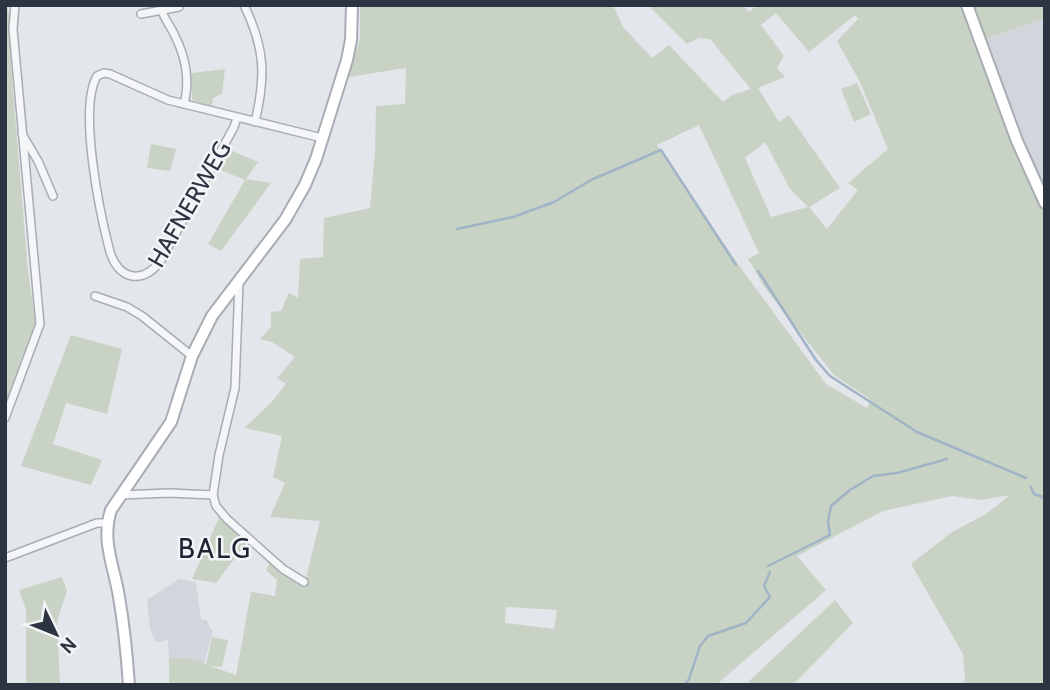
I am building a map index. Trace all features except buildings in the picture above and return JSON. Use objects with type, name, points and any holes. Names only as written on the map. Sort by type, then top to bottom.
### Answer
[{"type":"street","points":[[5,418],[40,324],[21,134],[13,29],[15,5]]},
{"type":"street","points":[[244,5],[257,32],[262,66],[262,90],[256,122]]},
{"type":"street","points":[[130,685],[119,599],[107,550],[107,523],[111,510],[171,422],[192,356],[212,316],[296,204],[323,138],[347,60],[351,40],[352,5]]},
{"type":"street","points":[[967,5],[1017,141],[1045,202]]},
{"type":"street","points":[[141,14],[179,7]]},
{"type":"street","points":[[162,10],[186,65],[187,93],[184,104],[323,138]]},
{"type":"street","name":"HAFNERWEG","points":[[184,104],[168,100],[110,74],[100,75],[95,79],[90,92],[95,189],[113,261],[121,271],[134,276],[148,274],[160,262],[237,118]]},
{"type":"street","points":[[21,134],[38,161],[53,196]]},
{"type":"street","points":[[239,281],[234,388],[213,495],[216,506],[227,519],[283,569],[304,583]]},
{"type":"street","points":[[95,296],[127,307],[142,316],[192,356]]},
{"type":"street","points":[[120,495],[213,495]]},
{"type":"street","points":[[5,558],[97,523],[107,523]]},
{"type":"shaded area","points":[[1045,18],[1045,193],[1021,138],[985,40]]},
{"type":"shaded area","points":[[179,579],[196,582],[201,619],[207,620],[213,630],[204,664],[191,659],[169,658],[168,640],[156,642],[150,629],[147,600]]},
{"type":"green space","points":[[5,5],[11,16],[9,31],[13,91],[28,272],[36,324],[5,407]]},
{"type":"green space","points":[[360,5],[613,5],[623,27],[652,58],[669,45],[723,102],[732,95],[751,89],[710,39],[699,38],[687,44],[648,5],[743,5],[749,12],[757,5],[964,5],[1045,207],[1045,685],[960,685],[965,681],[963,654],[911,564],[952,532],[986,514],[1010,495],[981,500],[952,496],[883,511],[797,556],[826,590],[716,685],[169,685],[169,658],[191,659],[206,664],[212,637],[228,640],[222,667],[210,666],[236,675],[251,592],[275,596],[277,580],[266,570],[272,559],[305,582],[320,521],[270,517],[285,483],[273,477],[282,436],[244,428],[271,403],[286,384],[277,378],[295,357],[272,342],[260,339],[271,327],[271,312],[281,311],[289,293],[298,298],[300,259],[323,257],[324,218],[370,208],[376,106],[405,104],[406,68],[348,77],[360,38]],"holes":[[[776,13],[809,52],[855,15],[858,19],[837,41],[859,80],[888,149],[848,183],[858,190],[827,229],[809,207],[840,188],[789,115],[779,122],[758,88],[785,77],[777,68],[784,56],[761,25]],[[699,125],[759,253],[748,259],[765,288],[834,375],[871,400],[867,408],[826,384],[738,264],[657,145]],[[765,142],[790,189],[808,207],[771,217],[745,158]],[[506,607],[557,610],[554,629],[505,623]]]},
{"type":"green space","points":[[971,5],[1045,5],[1045,18],[984,40]]},
{"type":"green space","points":[[225,69],[222,94],[213,98],[212,106],[192,100],[192,73]]},
{"type":"green space","points":[[857,83],[871,114],[854,122],[841,89]]},
{"type":"green space","points":[[151,144],[176,149],[170,171],[147,168]]},
{"type":"green space","points":[[228,149],[258,162],[246,179],[271,183],[221,251],[208,244],[245,180],[216,168]]},
{"type":"green space","points":[[71,335],[122,349],[107,414],[66,403],[53,444],[102,460],[91,485],[21,466]]},
{"type":"green space","points":[[220,515],[247,542],[216,583],[192,579]]},
{"type":"green space","points":[[62,577],[67,591],[57,621],[60,685],[26,685],[26,609],[19,590]]},
{"type":"green space","points":[[835,600],[853,623],[793,685],[745,685]]},
{"type":"waterway","points":[[457,229],[513,217],[554,202],[591,180],[661,150],[736,265]]},
{"type":"waterway","points":[[758,271],[816,360],[830,376],[917,432],[1026,478]]},
{"type":"waterway","points":[[768,566],[830,535],[828,522],[831,506],[873,476],[897,473],[947,459]]},
{"type":"waterway","points":[[1031,487],[1034,494],[1045,498]]},
{"type":"waterway","points":[[685,685],[700,646],[708,636],[746,623],[770,597],[764,586],[770,572]]},
{"type":"district","name":"BALG","points":[[215,548]]}]
